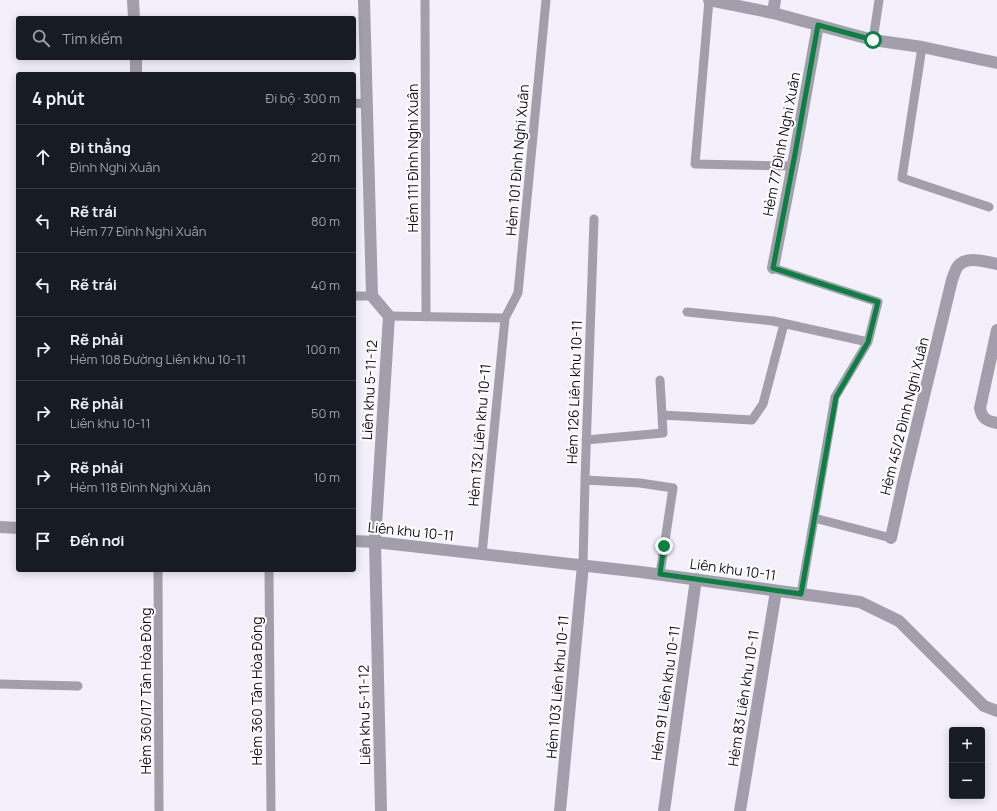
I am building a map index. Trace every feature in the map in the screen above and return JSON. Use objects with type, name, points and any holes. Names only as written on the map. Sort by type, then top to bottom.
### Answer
[{"type":"street","points":[[133,0],[134,16]]},
{"type":"street","points":[[364,0],[372,296],[388,316]]},
{"type":"street","points":[[709,0],[773,13],[873,40],[922,46],[997,63]]},
{"type":"street","points":[[773,13],[776,0]]},
{"type":"street","name":"Hẻm 77 Đình Nghi Xuân","points":[[773,268],[818,25]]},
{"type":"street","points":[[136,60],[136,72]]},
{"type":"street","name":"Hẻm 45/2 Đình Nghi Xuân","points":[[891,538],[952,280],[957,267],[962,262],[971,260],[997,264]]},
{"type":"street","name":"Liên khu 5-11-12","points":[[381,811],[375,542],[388,316]]},
{"type":"street","points":[[997,330],[980,408],[983,417],[988,421],[997,423]]},
{"type":"street","points":[[0,527],[16,528]]},
{"type":"street","name":"Liên khu 10-11","points":[[356,541],[660,574],[860,602],[899,621],[984,706],[997,711]]},
{"type":"street","name":"Hẻm 103 Liên khu 10-11","points":[[560,811],[583,565]]},
{"type":"street","name":"Hẻm 91 Liên khu 10-11","points":[[664,811],[696,579]]},
{"type":"street","name":"Hẻm 83 Liên khu 10-11","points":[[740,811],[776,591]]},
{"type":"lane","name":"Hẻm 111 Đình Nghi Xuân","points":[[425,0],[426,317]]},
{"type":"lane","name":"Hẻm 101 Đình Nghi Xuân","points":[[504,318],[518,293],[546,0]]},
{"type":"lane","points":[[709,0],[695,164],[792,166]]},
{"type":"lane","points":[[873,40],[879,0]]},
{"type":"lane","points":[[922,46],[902,178],[989,207]]},
{"type":"lane","points":[[356,103],[366,104]]},
{"type":"lane","name":"Hẻm 126 Liên khu 10-11","points":[[583,565],[594,219]]},
{"type":"lane","points":[[773,268],[878,302],[868,342],[836,397],[801,594]]},
{"type":"lane","points":[[356,296],[372,296]]},
{"type":"lane","points":[[687,312],[773,321],[868,342]]},
{"type":"lane","points":[[388,316],[504,318]]},
{"type":"lane","name":"Hẻm 132 Liên khu 10-11","points":[[482,554],[504,318]]},
{"type":"lane","points":[[662,416],[752,420],[762,404],[784,324]]},
{"type":"lane","points":[[586,440],[663,433],[660,380]]},
{"type":"lane","points":[[585,480],[640,483],[674,488],[660,574]]},
{"type":"lane","name":"Hẻm 45/2 Đình Nghi Xuân","points":[[814,518],[891,538]]},
{"type":"lane","name":"Hẻm 360/17 Tân Hòa Đông","points":[[158,572],[159,811]]},
{"type":"lane","name":"Hẻm 360 Tân Hòa Đông","points":[[270,572],[271,811]]},
{"type":"lane","points":[[0,684],[78,686]]},
{"type":"route","points":[[664,546],[660,574],[801,594],[836,397],[868,342],[878,302],[784,270],[773,268],[818,25],[873,40]]}]
